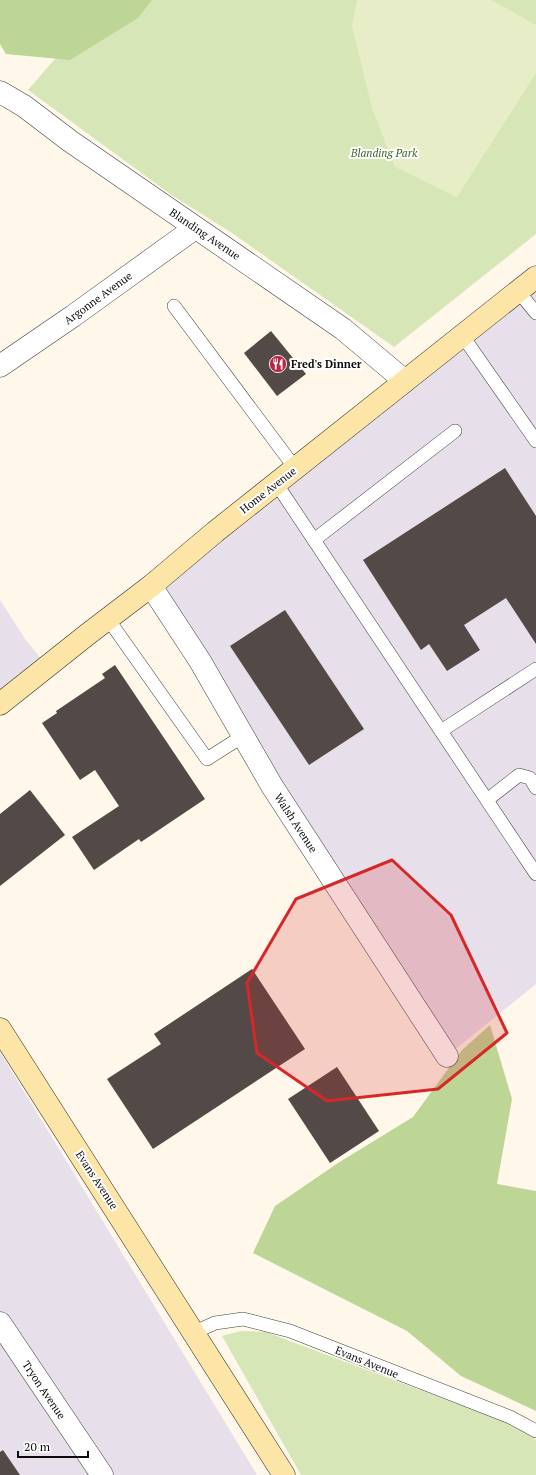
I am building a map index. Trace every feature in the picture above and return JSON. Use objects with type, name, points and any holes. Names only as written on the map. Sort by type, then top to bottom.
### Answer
[{"type":"street","name":"Blanding Avenue","points":[[0,92],[24,106],[70,141],[195,228],[258,269],[343,329],[405,381]]},
{"type":"street","name":"Argonne Avenue","points":[[0,366],[73,316],[195,228]]},
{"type":"street","name":"Home Avenue","points":[[0,704],[151,586],[276,483],[536,277]]},
{"type":"street","name":"Walsh Avenue","points":[[151,586],[200,661],[272,786],[447,1056]]},
{"type":"street","name":"Evans Avenue","points":[[0,1028],[195,1332],[284,1475]]},
{"type":"street","name":"Tryon Avenue","points":[[0,1323],[102,1475]]},
{"type":"lane","points":[[518,291],[536,313]]},
{"type":"lane","points":[[174,306],[295,468]]},
{"type":"lane","points":[[462,336],[536,441]]},
{"type":"lane","points":[[314,540],[455,431]]},
{"type":"lane","points":[[276,483],[536,874]]},
{"type":"lane","points":[[108,619],[207,758],[243,736]]},
{"type":"lane","points":[[441,731],[536,669]]},
{"type":"lane","points":[[487,800],[519,775],[530,778],[536,788]]},
{"type":"lane","name":"Evans Avenue","points":[[195,1332],[214,1323],[243,1319],[290,1331],[510,1417],[536,1431]]},
{"type":"highlighted area","points":[[392,860],[451,915],[507,1033],[438,1089],[327,1101],[257,1053],[247,983],[296,899]]},
{"type":"shaded area","points":[[536,274],[536,984],[447,1056],[151,586]]},
{"type":"shaded area","points":[[0,600],[25,639],[47,666],[0,704]]},
{"type":"shaded area","points":[[0,1052],[257,1475],[0,1475]]},
{"type":"green space","points":[[0,0],[152,0],[138,18],[70,60],[6,54],[0,44]]},
{"type":"green space","name":"Blanding Park","points":[[106,0],[536,0],[536,234],[394,347],[232,233],[173,196],[28,90]]},
{"type":"green space","points":[[357,0],[491,0],[536,25],[536,73],[457,197],[395,167],[372,108],[352,26]]},
{"type":"green space","points":[[490,1025],[512,1099],[497,1184],[536,1191],[536,1411],[461,1376],[407,1331],[253,1253],[275,1206],[338,1163],[413,1117],[462,1050]]},
{"type":"green space","points":[[241,1331],[266,1332],[513,1425],[536,1440],[536,1475],[301,1475],[222,1336]]},
{"type":"building","points":[[271,331],[306,374],[277,396],[244,353]]},
{"type":"building","points":[[505,468],[536,516],[536,644],[506,598],[464,625],[480,650],[447,671],[429,644],[421,650],[363,560]]},
{"type":"building","points":[[285,610],[364,729],[309,765],[230,646]]},
{"type":"building","points":[[115,665],[205,799],[141,842],[139,839],[94,870],[72,837],[119,806],[95,770],[80,780],[42,723],[57,713],[56,711],[105,678],[102,674]]},
{"type":"building","points":[[30,790],[65,835],[0,886],[0,814]]},
{"type":"building","points":[[252,969],[305,1049],[153,1149],[107,1079],[161,1044],[154,1034]]},
{"type":"building","points":[[337,1067],[379,1131],[330,1163],[288,1099]]},
{"type":"building","points":[[3,1450],[20,1475],[0,1475],[0,1452]]},
{"type":"place","name":"Fred's Dinner","points":[[278,364]]}]
